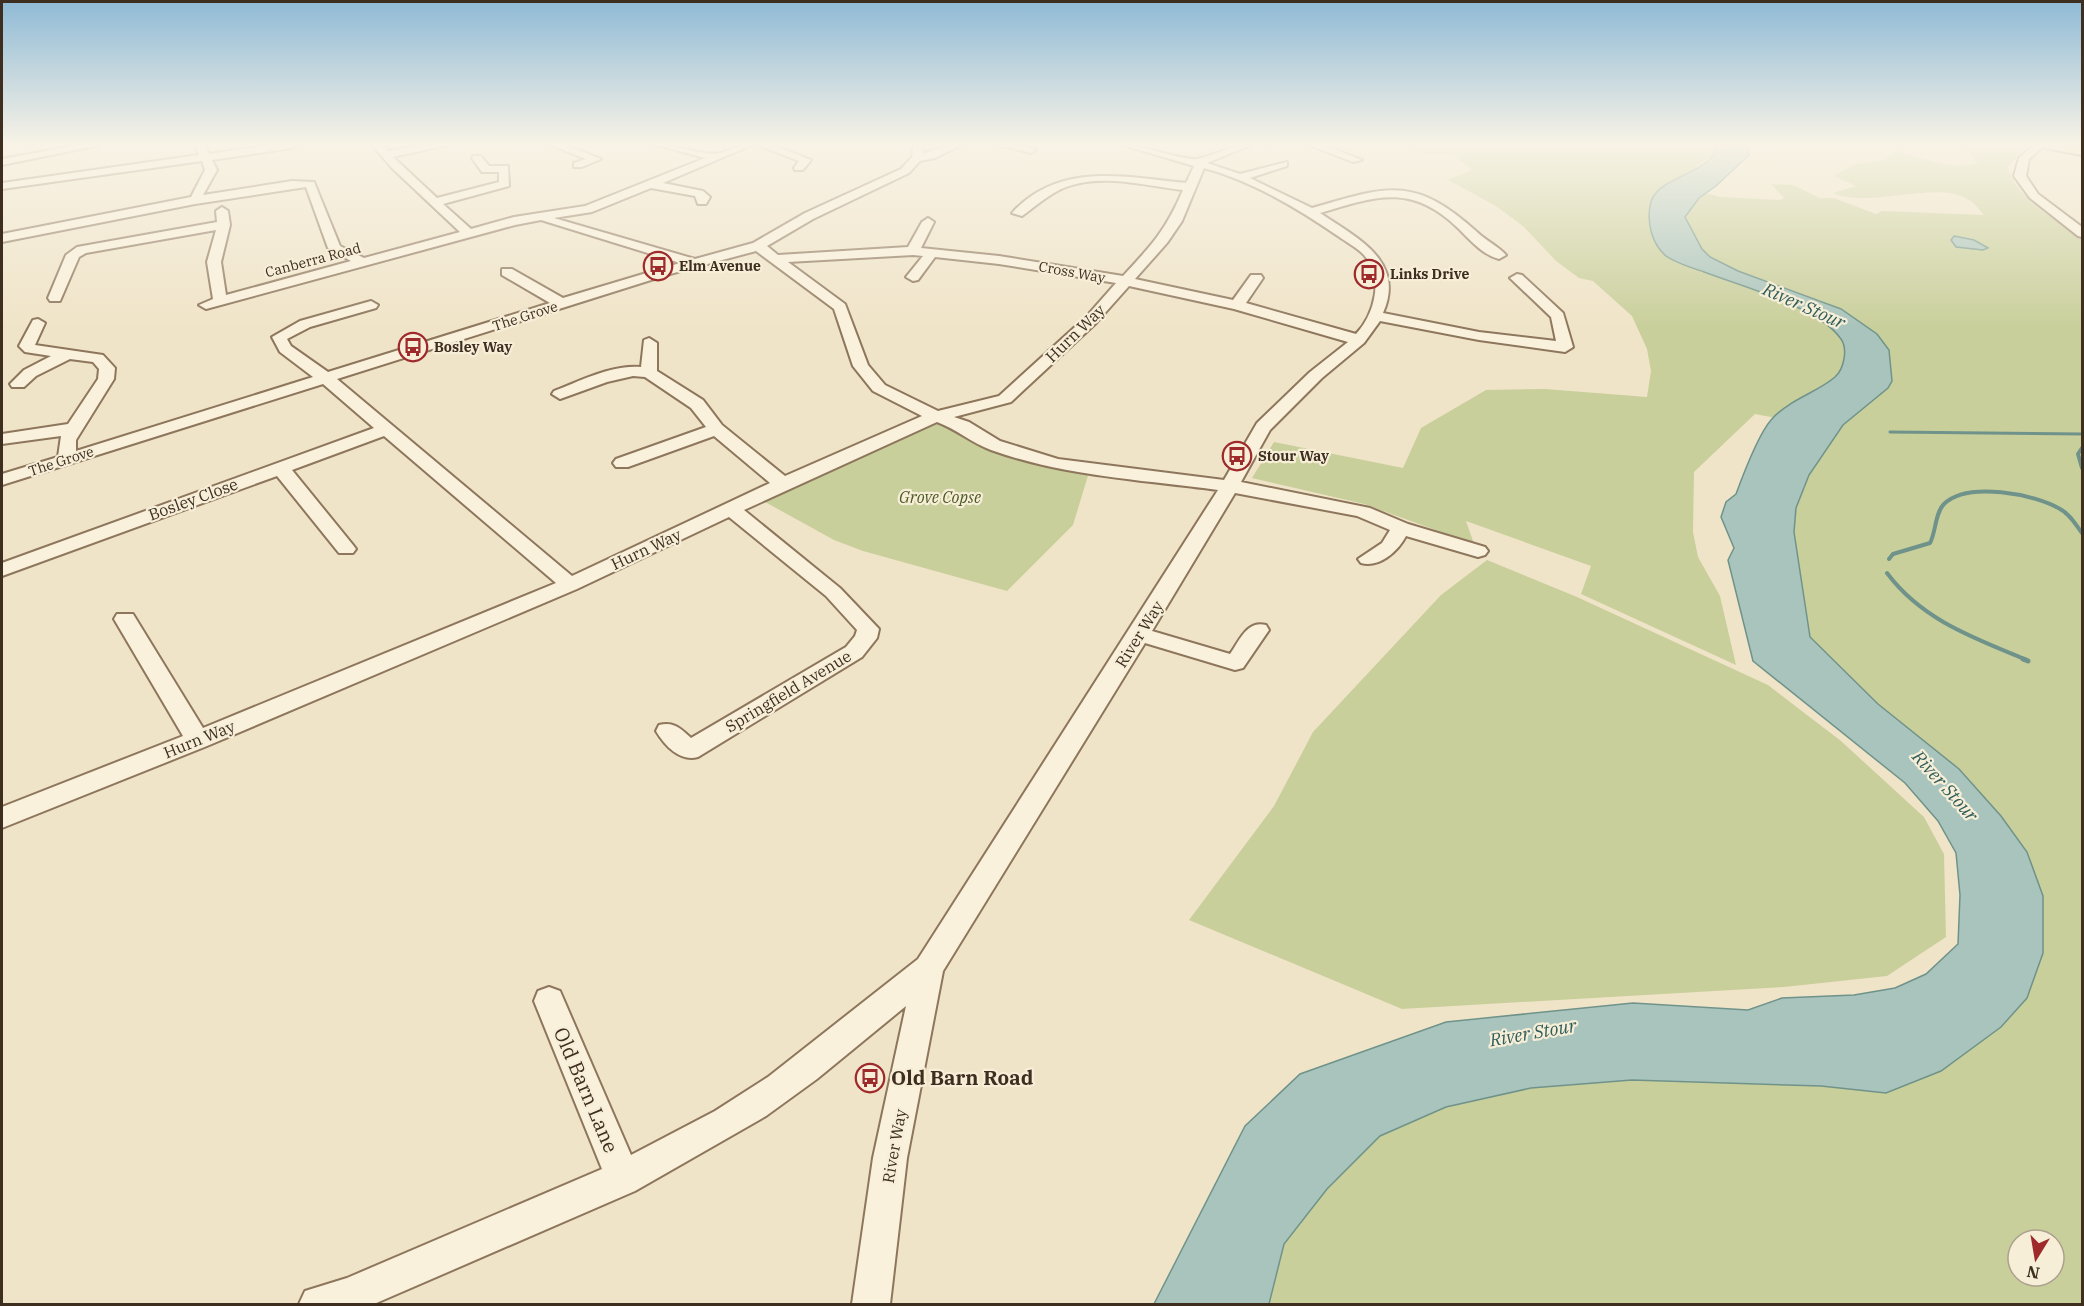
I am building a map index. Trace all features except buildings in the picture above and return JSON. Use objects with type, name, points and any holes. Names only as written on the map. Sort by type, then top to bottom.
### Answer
[{"type":"street","points":[[2,238],[165,206]]},
{"type":"street","points":[[220,301],[214,262],[224,225],[221,206]]},
{"type":"street","points":[[318,206],[334,248],[362,262]]},
{"type":"street","points":[[440,206],[468,233]]},
{"type":"street","name":"Canberra Road","points":[[206,305],[468,233],[538,218],[575,213],[596,206]]},
{"type":"street","name":"Canberra Road","points":[[562,225],[598,206]]},
{"type":"street","name":"The Grove","points":[[2,480],[563,303],[759,246],[830,206]]},
{"type":"street","points":[[1001,212],[1024,214],[1035,206]]},
{"type":"street","name":"Hurn Way","points":[[2,818],[198,740],[570,585],[783,484],[937,416],[1005,399],[1091,320],[1126,282],[1176,221],[1183,206]]},
{"type":"street","name":"River Way","points":[[871,1305],[890,1158],[929,968],[1139,634],[1230,486],[1263,427],[1316,375],[1359,340],[1369,329],[1382,300],[1382,282],[1377,265],[1368,252],[1299,206]]},
{"type":"street","points":[[1311,212],[1334,206]]},
{"type":"street","points":[[1439,206],[1488,250],[1499,255]]},
{"type":"street","points":[[2046,206],[2082,233]]},
{"type":"street","points":[[538,218],[695,263]]},
{"type":"street","points":[[913,251],[928,222]]},
{"type":"street","points":[[59,295],[73,255],[82,250],[224,225]]},
{"type":"street","points":[[759,246],[840,307],[861,366],[879,388],[963,426],[994,445],[1056,464],[1230,486],[1363,512],[1401,528],[1478,551]]},
{"type":"street","points":[[742,250],[778,260]]},
{"type":"street","name":"Cross Way","points":[[778,260],[913,251],[999,260],[1126,282],[1237,305],[1359,340]]},
{"type":"street","points":[[913,277],[932,253]]},
{"type":"street","points":[[507,272],[563,303]]},
{"type":"street","points":[[1237,305],[1256,278]]},
{"type":"street","points":[[1375,316],[1479,336],[1565,347],[1558,316],[1517,278]]},
{"type":"street","points":[[370,305],[305,324],[279,337],[285,349],[327,379],[570,585]]},
{"type":"street","points":[[38,322],[27,346],[37,351],[98,358],[107,368],[106,379],[67,440],[67,459]]},
{"type":"street","points":[[649,343],[649,373]]},
{"type":"street","points":[[18,384],[30,373],[66,355]]},
{"type":"street","points":[[560,394],[602,378],[633,371],[649,373],[697,404],[716,429],[783,484]]},
{"type":"street","points":[[2,439],[73,429]]},
{"type":"street","points":[[622,463],[716,429]]},
{"type":"street","name":"Bosley Close","points":[[2,570],[385,430]]},
{"type":"street","points":[[280,467],[346,549]]},
{"type":"street","name":"Springfield Avenue","points":[[668,731],[690,751],[854,652],[868,635],[868,629],[862,619],[833,592],[731,509]]},
{"type":"street","points":[[1368,559],[1390,547],[1401,528]]},
{"type":"street","points":[[125,619],[198,740]]},
{"type":"street","points":[[1139,634],[1235,663],[1258,630]]},
{"type":"street","points":[[338,1302],[623,1179],[728,1121],[801,1072],[929,968]]},
{"type":"street","name":"Old Barn Lane","points":[[549,1001],[623,1179]]},
{"type":"street","points":[[884,1005],[918,1018]]},
{"type":"green space","points":[[1496,206],[1855,206],[1876,214],[1882,211],[1984,215],[1976,206],[2036,206],[2082,238],[2082,1304],[1269,1304],[1284,1244],[1327,1189],[1380,1136],[1446,1107],[1531,1088],[1632,1080],[1821,1086],[1886,1093],[2027,998],[2043,953],[2043,896],[2001,816],[1959,769],[1878,704],[1810,637],[1794,532],[1796,508],[1809,475],[1839,430],[1755,414],[1694,472],[1693,532],[1698,557],[1720,596],[1736,665],[1581,594],[1591,566],[1466,521],[1474,544],[1364,504],[1252,478],[1274,442],[1403,468],[1421,428],[1486,390],[1545,389],[1647,397],[1651,371],[1647,349],[1632,316],[1593,281],[1579,278],[1556,261],[1524,227]]},
{"type":"green space","name":"Grove Copse","points":[[937,416],[994,445],[1090,469],[1073,525],[1007,591],[863,551],[834,540],[756,497]]},
{"type":"green space","points":[[1487,560],[1577,597],[1768,685],[1841,741],[1924,817],[1944,854],[1946,937],[1887,976],[1784,987],[1402,1009],[1189,920],[1274,806],[1313,732],[1441,595]]},
{"type":"water","name":"River Stour","points":[[1650,206],[1693,206],[1685,217],[1702,249],[1710,257],[1738,271],[1841,309],[1877,334],[1889,350],[1892,381],[1888,388],[1843,425],[1809,475],[1796,508],[1794,532],[1810,637],[1878,704],[1959,769],[2001,816],[2027,852],[2043,896],[2043,953],[2027,998],[2001,1027],[1941,1071],[1886,1093],[1821,1086],[1632,1080],[1531,1088],[1446,1107],[1380,1136],[1327,1189],[1284,1244],[1269,1304],[1154,1304],[1245,1126],[1300,1074],[1446,1022],[1633,1003],[1748,1010],[1782,998],[1854,995],[1895,988],[1926,974],[1958,944],[1960,895],[1956,853],[1938,821],[1905,783],[1753,661],[1728,560],[1734,548],[1721,517],[1726,502],[1736,494],[1761,435],[1778,413],[1835,377],[1843,364],[1845,353],[1843,343],[1830,328],[1798,307],[1684,265],[1666,256],[1654,240],[1649,220]]},
{"type":"water","points":[[1954,236],[1974,240],[1988,248],[1983,250],[1956,247],[1951,240]]},
{"type":"waterway","points":[[1890,432],[2082,434]]},
{"type":"waterway","points":[[2082,448],[2078,454],[2082,468]]},
{"type":"waterway","points":[[1889,559],[1893,554],[1930,543],[1937,517],[1944,504],[1968,493],[2001,492],[2035,499],[2067,514],[2082,533]]},
{"type":"waterway","points":[[1887,573],[1916,603],[1950,626],[2027,660]]},
{"type":"waterway","points":[[2023,659],[2028,661]]},
{"type":"place","name":"Elm Avenue","points":[[658,266]]},
{"type":"place","name":"Links Drive","points":[[1369,274]]},
{"type":"place","name":"Bosley Way","points":[[413,347]]},
{"type":"place","name":"Stour Way","points":[[1237,456]]},
{"type":"place","name":"Old Barn Road","points":[[870,1078]]}]
